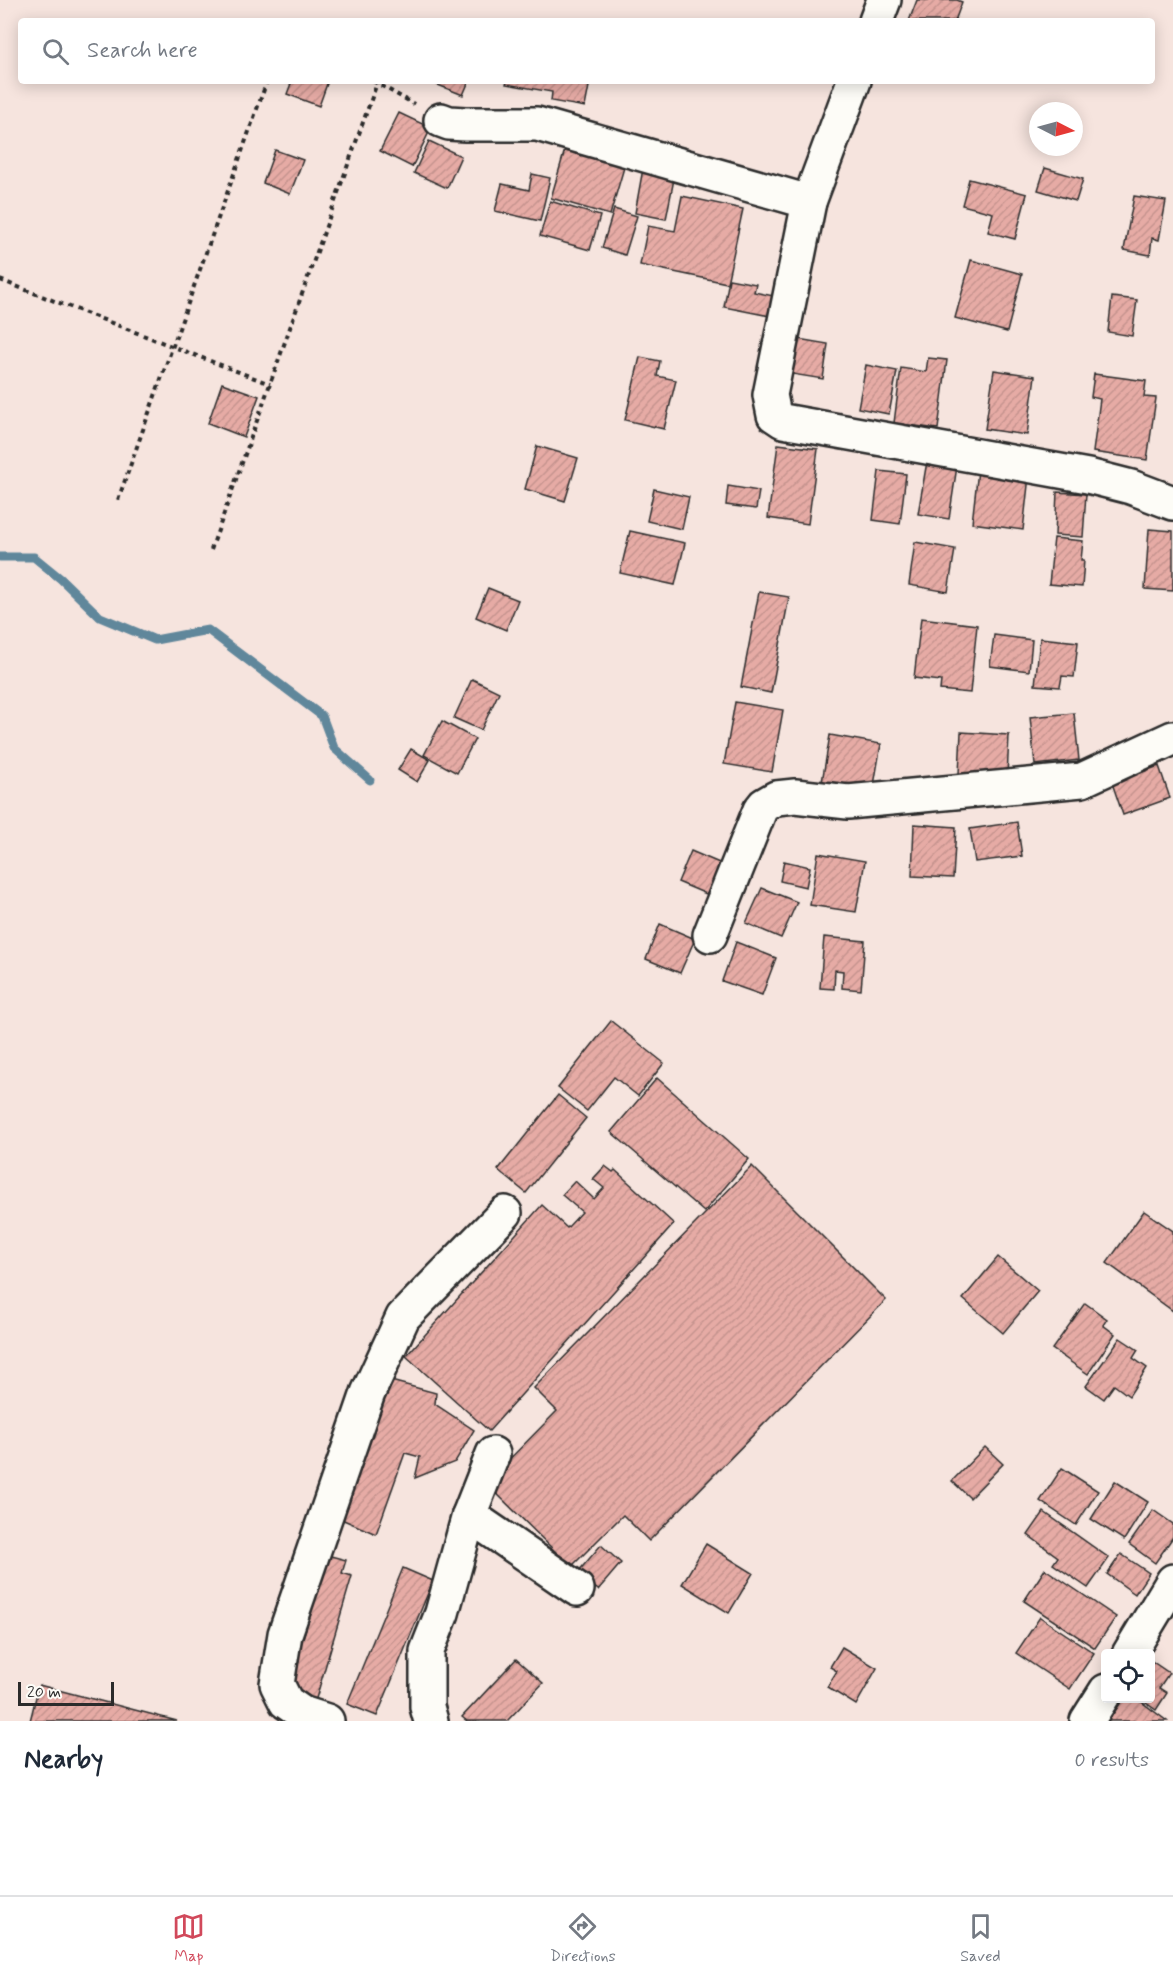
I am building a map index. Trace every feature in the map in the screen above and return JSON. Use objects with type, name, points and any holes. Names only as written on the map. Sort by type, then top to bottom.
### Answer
[{"type":"street","points":[[877,18],[884,0]]},
{"type":"street","points":[[853,84],[809,202],[770,395],[774,415],[783,421],[1088,476],[1131,487],[1173,503]]},
{"type":"street","points":[[441,120],[457,124],[537,124],[809,202]]},
{"type":"street","points":[[710,935],[760,810],[776,798],[795,796],[848,802],[1082,780],[1173,738]]},
{"type":"street","points":[[327,1721],[302,1713],[286,1702],[277,1684],[285,1634],[368,1393],[403,1317],[505,1213]]},
{"type":"street","points":[[431,1721],[427,1707],[427,1651],[442,1613],[469,1515],[493,1454]]},
{"type":"street","points":[[469,1515],[578,1589]]},
{"type":"street","points":[[1131,1649],[1173,1581]]},
{"type":"street","points":[[1087,1721],[1101,1699]]},
{"type":"path","points":[[118,500],[266,84]]},
{"type":"path","points":[[211,550],[374,84]]},
{"type":"path","points":[[378,84],[441,120]]},
{"type":"path","points":[[0,280],[270,384]]},
{"type":"building","points":[[917,0],[962,2],[956,18],[910,18]]},
{"type":"building","points":[[291,84],[327,84],[319,106],[287,94]]},
{"type":"building","points":[[436,84],[468,84],[463,95]]},
{"type":"building","points":[[506,84],[589,84],[585,107],[551,101],[552,92]]},
{"type":"building","points":[[399,113],[431,128],[412,167],[380,151]]},
{"type":"building","points":[[429,141],[461,156],[447,188],[414,173]]},
{"type":"building","points":[[566,146],[625,164],[610,215],[551,198]]},
{"type":"building","points":[[275,150],[303,160],[290,194],[263,183]]},
{"type":"building","points":[[644,163],[676,169],[666,219],[635,213]]},
{"type":"building","points":[[1045,168],[1083,179],[1076,201],[1038,190]]},
{"type":"building","points":[[532,174],[550,178],[540,221],[495,211],[502,184],[529,190]]},
{"type":"building","points":[[969,179],[1027,194],[1015,239],[988,232],[993,213],[962,205]]},
{"type":"building","points":[[682,196],[743,209],[727,283],[640,265],[648,226],[675,231]]},
{"type":"building","points":[[1134,196],[1166,201],[1159,240],[1152,238],[1150,255],[1124,250]]},
{"type":"building","points":[[550,201],[600,216],[590,250],[540,236]]},
{"type":"building","points":[[614,209],[637,216],[625,255],[602,248]]},
{"type":"building","points":[[971,260],[1022,274],[1007,332],[955,318]]},
{"type":"building","points":[[729,279],[756,284],[754,292],[774,296],[770,316],[724,307]]},
{"type":"building","points":[[1112,297],[1137,300],[1132,336],[1108,332]]},
{"type":"building","points":[[798,339],[828,344],[823,379],[792,374]]},
{"type":"building","points":[[640,357],[660,361],[657,376],[676,380],[664,429],[625,420]]},
{"type":"building","points":[[928,358],[947,360],[938,429],[894,423],[901,368],[926,372]]},
{"type":"building","points":[[866,365],[897,371],[889,414],[858,408]]},
{"type":"building","points":[[994,370],[1035,376],[1027,435],[985,429]]},
{"type":"building","points":[[1094,374],[1146,381],[1144,397],[1156,398],[1147,460],[1093,452],[1100,399],[1091,397]]},
{"type":"building","points":[[222,383],[259,396],[244,437],[208,423]]},
{"type":"building","points":[[778,444],[818,449],[808,524],[768,518]]},
{"type":"building","points":[[537,446],[578,458],[565,501],[525,489]]},
{"type":"building","points":[[927,461],[957,466],[949,519],[918,514]]},
{"type":"building","points":[[978,470],[1029,476],[1023,530],[972,523]]},
{"type":"building","points":[[879,471],[906,474],[900,524],[873,520]]},
{"type":"building","points":[[728,486],[759,491],[756,509],[726,505]]},
{"type":"building","points":[[654,489],[689,497],[682,529],[647,521]]},
{"type":"building","points":[[1057,492],[1086,494],[1083,537],[1055,535]]},
{"type":"building","points":[[1149,529],[1173,531],[1173,591],[1145,589]]},
{"type":"building","points":[[630,531],[685,543],[675,585],[620,573]]},
{"type":"building","points":[[1054,538],[1083,541],[1082,587],[1049,584]]},
{"type":"building","points":[[915,542],[955,549],[948,592],[909,585]]},
{"type":"building","points":[[488,588],[518,600],[506,630],[476,617]]},
{"type":"building","points":[[759,592],[789,597],[771,693],[741,687]]},
{"type":"building","points":[[921,618],[977,625],[970,693],[940,690],[941,681],[914,678]]},
{"type":"building","points":[[994,635],[1032,640],[1029,671],[990,666]]},
{"type":"building","points":[[1040,638],[1078,642],[1074,677],[1062,676],[1060,687],[1035,685]]},
{"type":"building","points":[[472,679],[499,692],[481,730],[454,718]]},
{"type":"building","points":[[735,702],[783,710],[772,772],[724,764]]},
{"type":"building","points":[[1074,713],[1079,760],[1035,765],[1030,717]]},
{"type":"building","points":[[442,721],[475,739],[457,773],[424,755]]},
{"type":"building","points":[[961,732],[1009,735],[1007,777],[959,774]]},
{"type":"building","points":[[830,735],[881,744],[873,791],[822,782]]},
{"type":"building","points":[[411,749],[430,760],[417,782],[398,770]]},
{"type":"building","points":[[1159,766],[1170,798],[1123,815],[1112,783]]},
{"type":"building","points":[[1017,822],[1022,856],[975,862],[970,829]]},
{"type":"building","points":[[914,824],[956,827],[953,878],[912,876]]},
{"type":"building","points":[[691,851],[724,865],[711,896],[678,882]]},
{"type":"building","points":[[818,853],[865,861],[856,912],[810,905]]},
{"type":"building","points":[[784,861],[810,867],[806,887],[780,881]]},
{"type":"building","points":[[762,888],[797,902],[781,938],[746,923]]},
{"type":"building","points":[[660,924],[695,939],[680,973],[646,959]]},
{"type":"building","points":[[824,937],[865,941],[861,990],[842,988],[843,971],[835,970],[834,989],[820,988]]},
{"type":"building","points":[[736,942],[776,958],[762,995],[722,981]]},
{"type":"building","points":[[611,1021],[664,1063],[638,1096],[614,1077],[587,1111],[558,1088]]},
{"type":"building","points":[[657,1078],[749,1159],[704,1212],[611,1132]]},
{"type":"building","points":[[558,1095],[586,1118],[526,1193],[498,1170]]},
{"type":"building","points":[[605,1166],[613,1172],[615,1170],[674,1224],[489,1431],[406,1356],[542,1205],[567,1228],[582,1212],[562,1195],[575,1181],[594,1199],[604,1188],[593,1179]]},
{"type":"building","points":[[752,1166],[886,1300],[649,1541],[623,1515],[571,1567],[486,1483],[557,1411],[534,1388]]},
{"type":"building","points":[[1144,1211],[1173,1231],[1173,1311],[1107,1263]]},
{"type":"building","points":[[998,1257],[1038,1291],[1003,1333],[963,1299]]},
{"type":"building","points":[[1085,1303],[1107,1319],[1103,1325],[1115,1334],[1088,1374],[1052,1349]]},
{"type":"building","points":[[1120,1338],[1138,1350],[1133,1358],[1147,1368],[1129,1396],[1114,1385],[1104,1399],[1086,1386]]},
{"type":"building","points":[[391,1381],[436,1393],[435,1404],[474,1430],[455,1462],[415,1478],[420,1457],[405,1453],[376,1534],[339,1518]]},
{"type":"building","points":[[985,1447],[1003,1464],[970,1498],[952,1481]]},
{"type":"building","points":[[1062,1468],[1098,1491],[1076,1525],[1040,1501]]},
{"type":"building","points":[[1115,1481],[1148,1502],[1124,1540],[1091,1519]]},
{"type":"building","points":[[1153,1510],[1173,1524],[1173,1537],[1155,1563],[1129,1544]]},
{"type":"building","points":[[1044,1512],[1109,1558],[1088,1588],[1053,1564],[1058,1557],[1028,1535]]},
{"type":"building","points":[[706,1544],[753,1573],[729,1613],[682,1584]]},
{"type":"building","points":[[601,1545],[621,1563],[598,1590],[578,1572]]},
{"type":"building","points":[[1121,1554],[1149,1573],[1135,1594],[1107,1574]]},
{"type":"building","points":[[327,1555],[346,1560],[342,1573],[352,1576],[315,1702],[287,1693]]},
{"type":"building","points":[[403,1568],[433,1581],[377,1716],[347,1704]]},
{"type":"building","points":[[1045,1569],[1116,1617],[1095,1648],[1024,1601]]},
{"type":"building","points":[[1040,1617],[1094,1653],[1070,1689],[1016,1653]]},
{"type":"building","points":[[842,1647],[877,1668],[856,1705],[827,1687],[837,1671],[830,1667]]},
{"type":"building","points":[[516,1659],[543,1683],[507,1721],[467,1721],[462,1717]]},
{"type":"building","points":[[1155,1663],[1169,1673],[1159,1688],[1167,1693],[1156,1710],[1146,1703],[1155,1703]]},
{"type":"building","points":[[39,1685],[177,1721],[30,1721]]},
{"type":"building","points":[[1121,1703],[1143,1703],[1167,1721],[1108,1721]]},
{"type":"waterway","points":[[0,557],[34,557],[61,579],[100,617],[155,640],[208,630],[322,716],[334,748],[370,780]]}]
